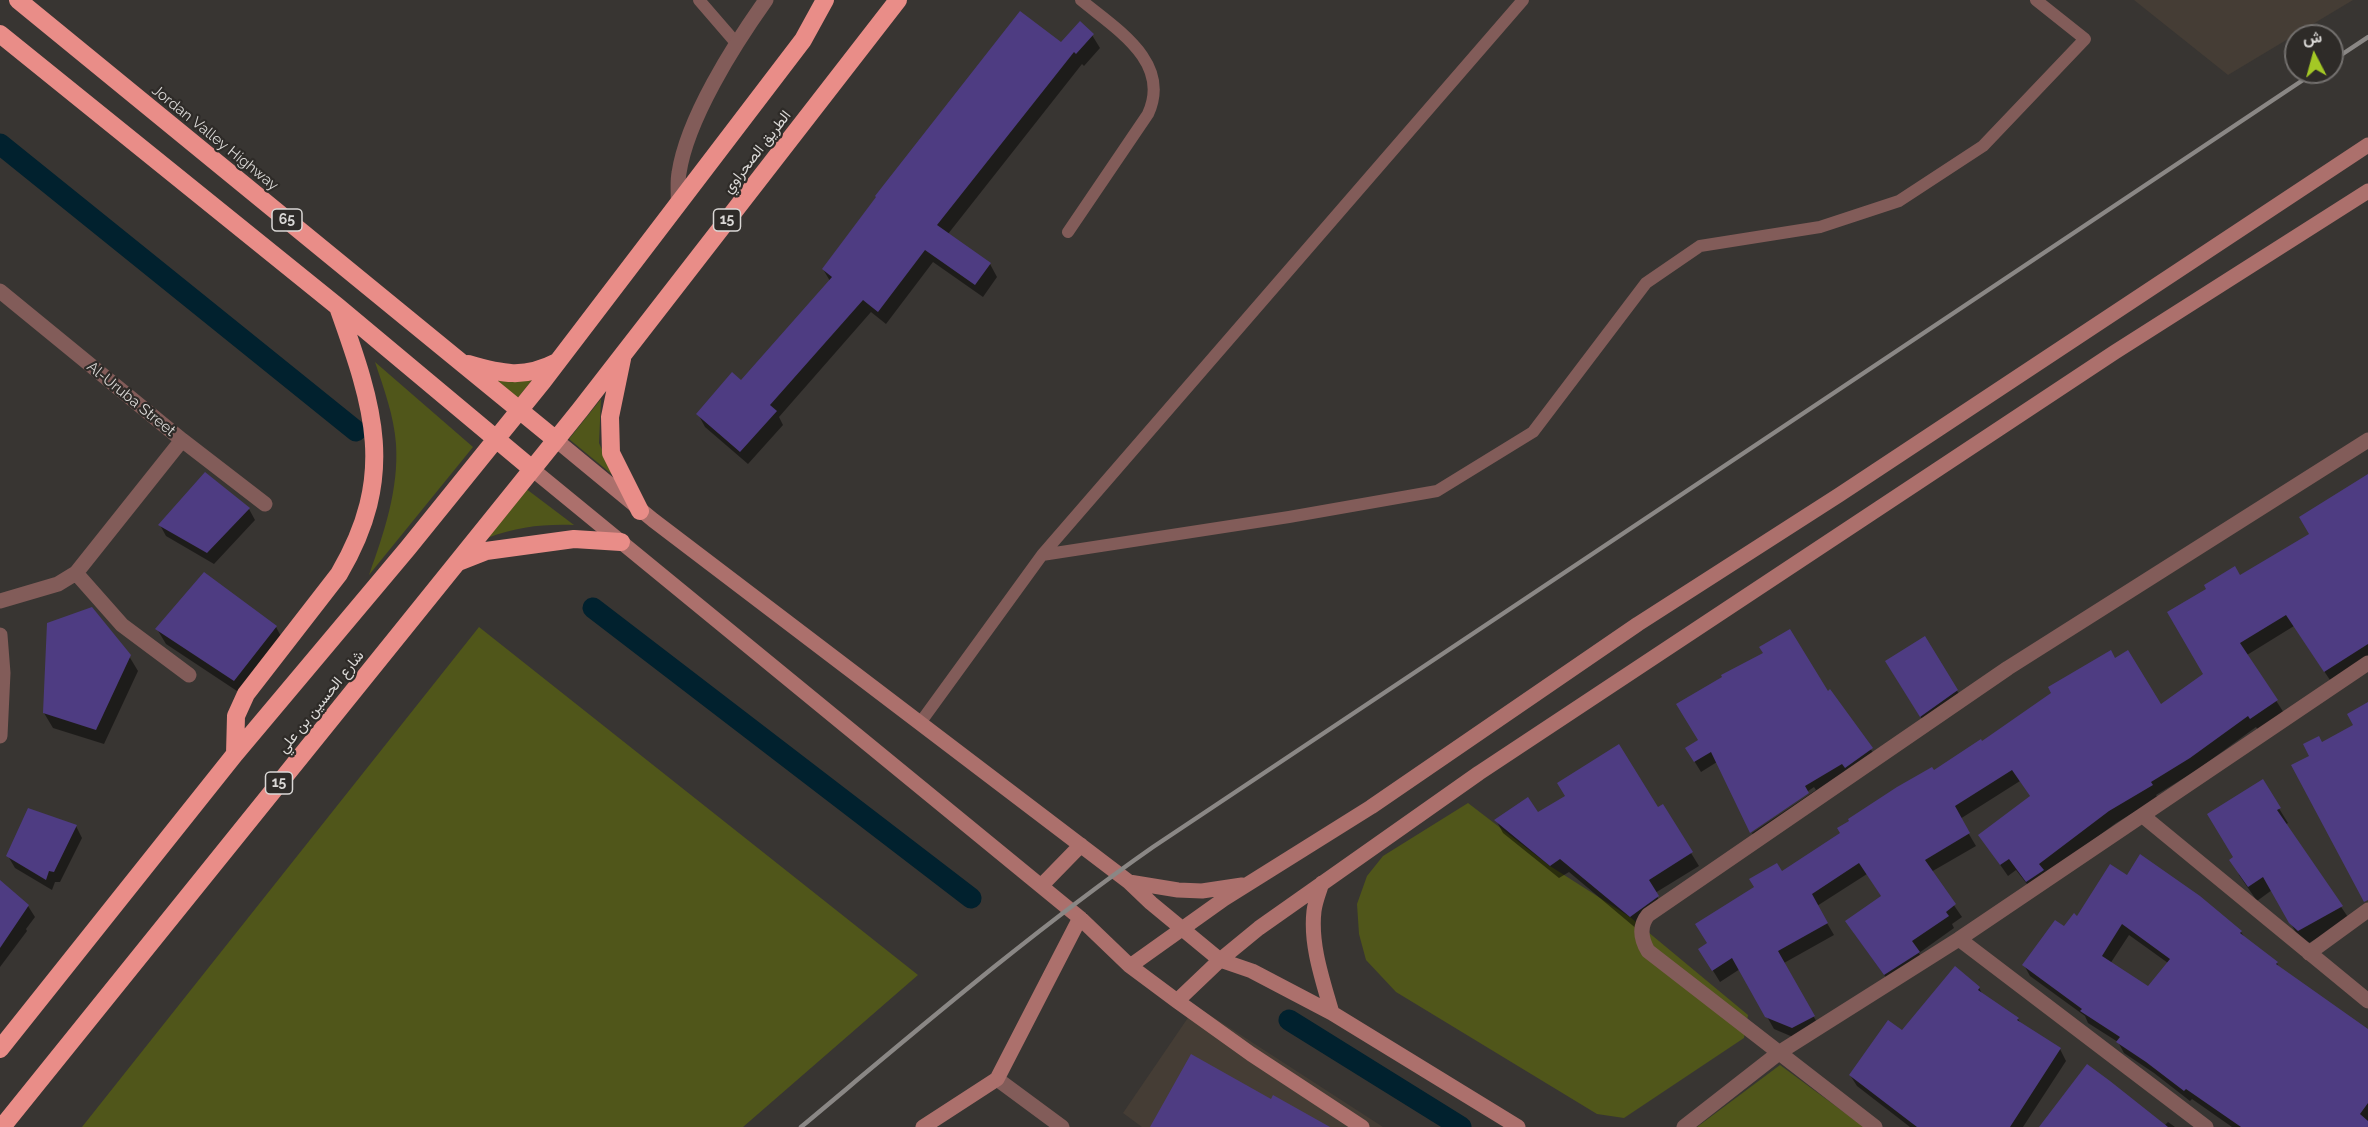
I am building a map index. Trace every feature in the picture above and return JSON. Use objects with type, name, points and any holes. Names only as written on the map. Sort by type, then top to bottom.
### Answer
[{"type":"highway","name":"Jordan Valley Highway","points":[[18,0],[556,440]]},
{"type":"highway","name":"الطريق الصحراوي","points":[[519,410],[678,206],[803,40],[825,0]]},
{"type":"highway","name":"الطريق الصحراوي","points":[[556,440],[898,0]]},
{"type":"highway","name":"65","points":[[0,34],[337,306],[532,469]]},
{"type":"highway","points":[[235,754],[236,716],[246,694],[339,574],[364,523],[373,489],[376,456],[367,397],[337,306]]},
{"type":"highway","points":[[623,355],[610,417],[611,453],[640,510]]},
{"type":"highway","points":[[457,360],[509,374],[528,373],[558,361]]},
{"type":"highway","name":"شارع الحسين بن علي","points":[[0,1049],[235,754],[401,558],[519,410]]},
{"type":"highway","name":"شارع الحسين بن علي","points":[[2,1127],[556,440]]},
{"type":"highway","points":[[456,563],[486,551],[574,538],[621,542]]},
{"type":"street","points":[[678,206],[679,173],[697,118],[713,84],[766,0]]},
{"type":"street","points":[[1130,966],[1224,898],[1251,884],[1371,807],[1638,624],[2368,145]]},
{"type":"street","points":[[1177,1001],[1220,960],[1259,928],[1479,773],[2125,346],[2368,191]]},
{"type":"street","name":"Al-Uruba Street","points":[[0,291],[182,440],[265,504]]},
{"type":"street","points":[[0,601],[58,584],[76,573],[182,440]]},
{"type":"street","points":[[556,440],[640,510],[1129,882],[1220,960],[1252,971],[1332,1014],[1518,1127]]},
{"type":"street","points":[[1875,1127],[1648,951],[1642,941],[1643,920],[2008,668],[2368,440]]},
{"type":"street","points":[[532,469],[1080,918],[1130,966],[1251,1054],[1362,1127]]},
{"type":"street","points":[[76,573],[122,625],[189,675]]},
{"type":"street","points":[[0,635],[3,673],[0,736]]},
{"type":"street","points":[[1684,1127],[1780,1052],[1959,939],[2368,663]]},
{"type":"street","points":[[2143,816],[2368,1001]]},
{"type":"street","points":[[1041,886],[1081,846]]},
{"type":"street","points":[[1129,882],[1178,890],[1202,891],[1251,884]]},
{"type":"street","points":[[1322,883],[1314,909],[1314,928],[1323,980],[1332,1014]]},
{"type":"street","points":[[2309,953],[2368,910]]},
{"type":"street","points":[[923,1127],[997,1079],[1080,918]]},
{"type":"street","points":[[1959,939],[2206,1127]]},
{"type":"street","points":[[997,1079],[1062,1127]]},
{"type":"lane","points":[[699,0],[737,44]]},
{"type":"lane","points":[[1068,232],[1148,114],[1154,100],[1154,80],[1150,67],[1140,51],[1081,0]]},
{"type":"lane","points":[[920,723],[1042,555],[1523,0]]},
{"type":"lane","points":[[1042,555],[1289,517],[1437,491],[1533,432],[1646,283],[1700,246],[1820,227],[1899,201],[1983,146],[2085,39],[2036,0]]},
{"type":"shaded area","points":[[2134,0],[2353,0],[2313,24],[2284,24],[2284,41],[2228,75]]},
{"type":"shaded area","points":[[1196,1006],[1383,1127],[1142,1127],[1123,1113]]},
{"type":"green space","points":[[375,362],[473,447],[369,575],[389,511],[396,461],[393,423]]},
{"type":"green space","points":[[484,375],[536,375],[516,400]]},
{"type":"green space","points":[[601,399],[599,443],[614,476],[569,439]]},
{"type":"green space","points":[[525,488],[574,525],[530,527],[487,538]]},
{"type":"green space","points":[[479,627],[918,975],[743,1127],[82,1127]]},
{"type":"green space","points":[[1468,803],[1550,866],[1630,917],[1748,1015],[1744,1038],[1624,1118],[1597,1114],[1396,992],[1366,960],[1359,934],[1357,904],[1367,876],[1383,856]]},
{"type":"green space","points":[[1780,1065],[1864,1127],[1697,1127]]},
{"type":"building","points":[[1020,11],[1061,42],[1080,21],[1094,34],[1076,54],[1074,52],[937,225],[991,263],[975,285],[925,250],[878,312],[863,300],[770,405],[777,411],[740,452],[696,414],[732,372],[741,380],[832,277],[822,269],[875,196]]},
{"type":"building","points":[[205,472],[250,508],[207,553],[158,525]]},
{"type":"building","points":[[2368,474],[2368,644],[2324,672],[2286,615],[2240,643],[2278,700],[2250,719],[2248,716],[2190,758],[2151,782],[2153,785],[2109,811],[2039,864],[2044,870],[2026,882],[2009,859],[2000,865],[1978,835],[2030,796],[2012,770],[1955,806],[1970,833],[1925,860],[1956,904],[1946,912],[1949,916],[1912,941],[1920,952],[1884,975],[1845,921],[1881,896],[1859,863],[1812,894],[1828,923],[1778,951],[1815,1016],[1792,1028],[1765,1017],[1732,958],[1712,971],[1698,949],[1707,943],[1695,924],[1754,887],[1749,879],[1777,863],[1782,871],[1840,833],[1837,828],[1849,821],[1848,819],[1897,787],[1932,767],[1934,770],[1981,739],[1982,741],[2051,693],[2048,687],[2111,650],[2115,658],[2128,650],[2161,704],[2203,674],[2167,612],[2206,589],[2204,585],[2235,566],[2240,575],[2309,534],[2299,517]]},
{"type":"building","points":[[204,572],[277,626],[234,681],[155,629]]},
{"type":"building","points":[[92,607],[131,655],[96,730],[43,713],[47,623]]},
{"type":"building","points":[[1790,629],[1828,691],[1830,689],[1873,748],[1845,768],[1842,764],[1805,786],[1809,793],[1750,833],[1711,752],[1694,762],[1685,748],[1698,740],[1676,704],[1722,677],[1721,675],[1763,653],[1759,647]]},
{"type":"building","points":[[1925,636],[1958,690],[1920,717],[1885,661]]},
{"type":"building","points":[[2368,702],[2368,900],[2364,902],[2291,765],[2309,756],[2303,744],[2319,736],[2322,742],[2353,725],[2347,714]]},
{"type":"building","points":[[1619,744],[1658,807],[1663,804],[1693,852],[1649,880],[1659,896],[1630,917],[1560,859],[1550,866],[1494,820],[1528,797],[1538,812],[1565,796],[1557,783]]},
{"type":"building","points":[[2263,779],[2281,808],[2277,810],[2343,906],[2298,931],[2289,923],[2263,877],[2248,887],[2229,860],[2233,857],[2207,814]]},
{"type":"building","points":[[28,808],[77,825],[54,872],[49,871],[46,880],[6,856]]},
{"type":"building","points":[[2140,854],[2200,896],[2242,931],[2240,933],[2278,962],[2276,964],[2368,1029],[2368,1103],[2360,1114],[2368,1121],[2368,1127],[2241,1127],[2186,1089],[2184,1091],[2116,1042],[2120,1037],[2080,1011],[2082,1009],[2022,965],[2055,920],[2064,926],[2074,913],[2077,916],[2110,864],[2127,875]],"holes":[[[2122,924],[2170,959],[2148,986],[2102,956]]]},
{"type":"building","points":[[0,880],[29,905],[0,948]]},
{"type":"building","points":[[1955,966],[1980,987],[1978,990],[2019,1018],[2017,1020],[2061,1048],[2010,1127],[1917,1127],[1849,1075],[1888,1020],[1902,1030]]},
{"type":"building","points":[[1191,1054],[1271,1099],[1273,1095],[1330,1127],[1150,1127]]},
{"type":"building","points":[[2087,1064],[2110,1081],[2168,1127],[2039,1127]]},
{"type":"waterway","points":[[0,144],[356,431]]},
{"type":"waterway","points":[[593,608],[971,898]]},
{"type":"waterway","points":[[1289,1020],[1461,1127]]},
{"type":"railway","points":[[2344,53],[2368,37]]},
{"type":"railway","points":[[801,1127],[1018,948],[1153,847],[2297,84]]}]
